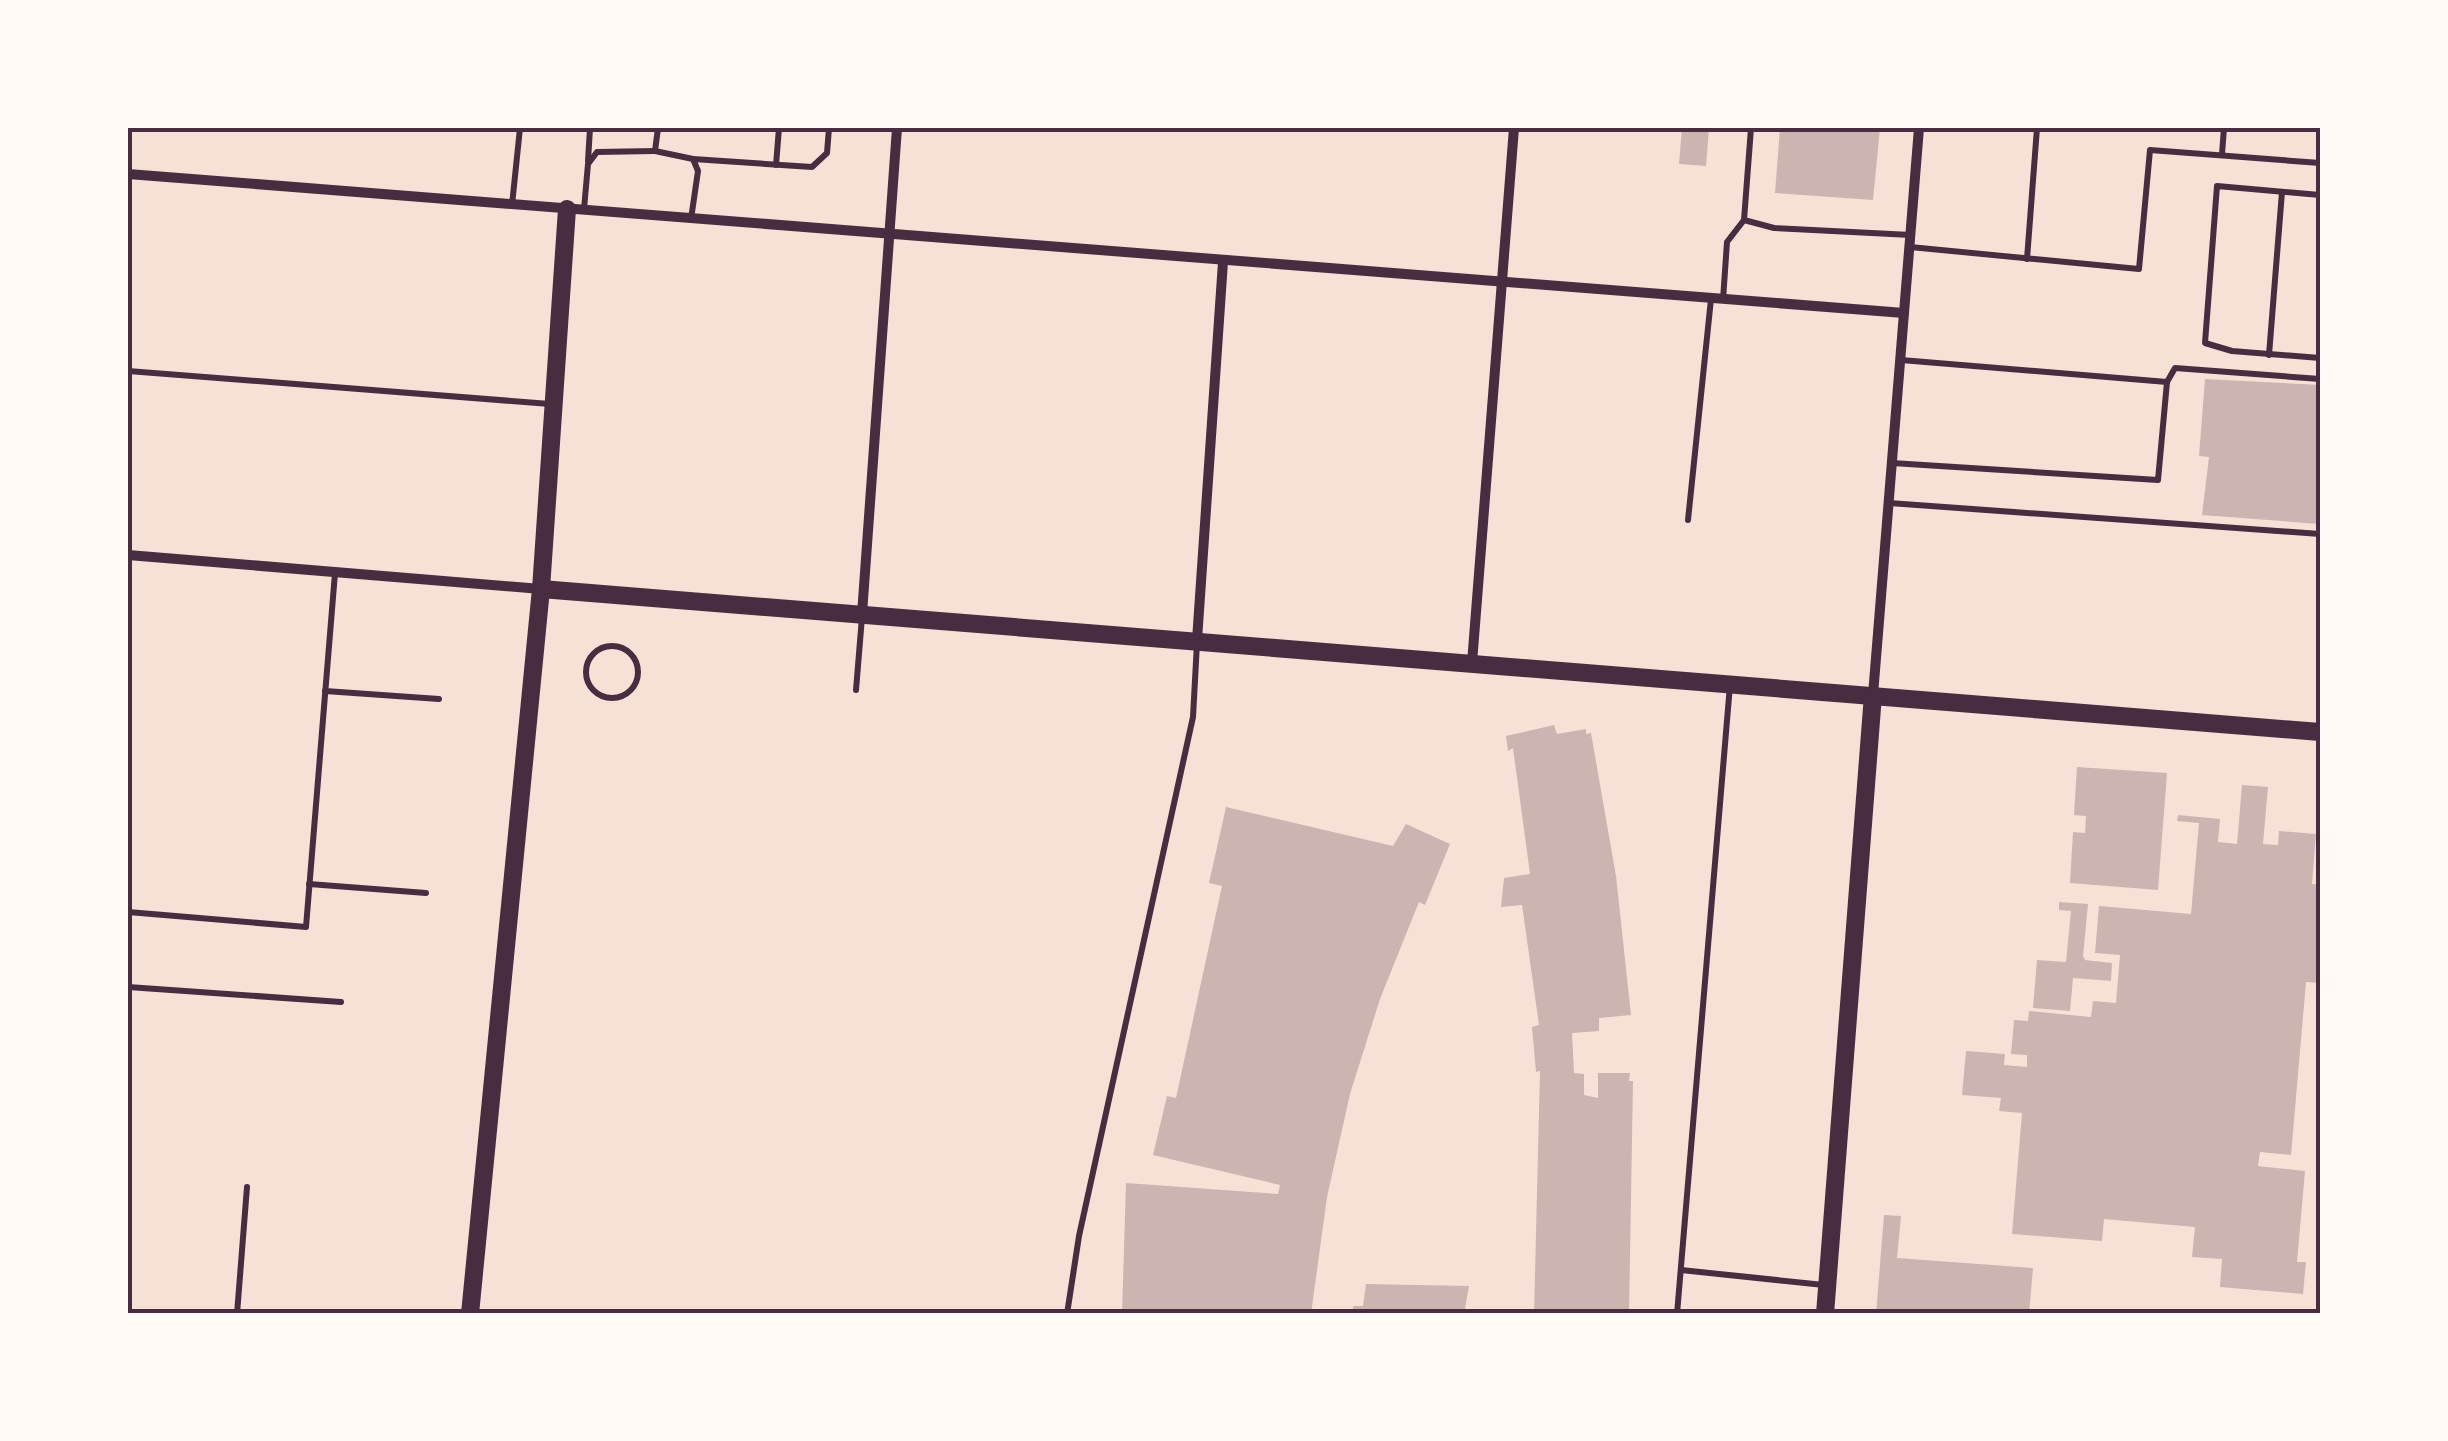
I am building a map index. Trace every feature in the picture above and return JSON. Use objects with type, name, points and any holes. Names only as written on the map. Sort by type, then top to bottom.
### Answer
[{"type":"street","points":[[862,614],[897,128]]},
{"type":"street","points":[[1472,663],[1514,128]]},
{"type":"street","points":[[1825,1314],[1919,128]]},
{"type":"street","points":[[128,174],[1904,314]]},
{"type":"street","points":[[470,1314],[575,210]]},
{"type":"street","points":[[1197,640],[1223,262]]},
{"type":"street","points":[[128,555],[2320,732]]},
{"type":"lane","points":[[512,205],[520,128]]},
{"type":"lane","points":[[575,210],[588,164],[590,128]]},
{"type":"lane","points":[[656,152],[658,128]]},
{"type":"lane","points":[[776,164],[779,128]]},
{"type":"lane","points":[[588,164],[597,152],[607,150],[812,167],[827,153],[829,128]]},
{"type":"lane","points":[[1688,520],[1717,300],[1728,242],[1744,220],[1750,128]]},
{"type":"lane","points":[[2026,258],[2037,128]]},
{"type":"lane","points":[[2222,154],[2224,128]]},
{"type":"lane","points":[[1910,248],[2139,269],[2150,150],[2320,163]]},
{"type":"lane","points":[[691,219],[698,171],[693,160]]},
{"type":"lane","points":[[2320,195],[2217,186],[2205,343],[2320,358]]},
{"type":"lane","points":[[2269,354],[2282,192]]},
{"type":"lane","points":[[1744,220],[1774,228],[1911,234]]},
{"type":"lane","points":[[1901,360],[2166,382]]},
{"type":"lane","points":[[1892,463],[2158,480],[2166,382],[2175,368],[2320,379]]},
{"type":"lane","points":[[128,371],[554,405]]},
{"type":"lane","points":[[1889,503],[2320,534]]},
{"type":"lane","points":[[128,912],[306,927],[336,572]]},
{"type":"lane","points":[[856,690],[862,614]]},
{"type":"lane","points":[[1067,1314],[1079,1236],[1193,716],[1197,640]]},
{"type":"lane","points":[[618,646],[633,656],[638,673],[626,694],[610,698],[590,685],[586,669],[602,648],[618,646]]},
{"type":"lane","points":[[1677,1314],[1730,684]]},
{"type":"lane","points":[[325,690],[438,699]]},
{"type":"lane","points":[[309,884],[426,894]]},
{"type":"lane","points":[[128,986],[341,1002]]},
{"type":"lane","points":[[238,1314],[247,1187]]},
{"type":"lane","points":[[1681,1270],[1827,1286]]},
{"type":"building","points":[[1682,128],[1709,128],[1706,166],[1679,164]]},
{"type":"building","points":[[1780,128],[1880,128],[1873,200],[1775,193]]},
{"type":"building","points":[[2205,379],[2320,385],[2320,524],[2202,515],[2209,457],[2199,456]]},
{"type":"building","points":[[1554,725],[1557,734],[1586,729],[1586,734],[1591,733],[1616,876],[1631,1015],[1599,1018],[1599,1031],[1572,1033],[1574,1073],[1584,1074],[1584,1095],[1598,1098],[1598,1073],[1630,1073],[1629,1081],[1633,1081],[1629,1314],[1534,1314],[1540,1071],[1536,1072],[1532,1027],[1539,1025],[1522,905],[1501,907],[1504,878],[1530,874],[1513,748],[1508,751],[1506,736]]},
{"type":"building","points":[[2077,767],[2167,773],[2158,890],[2070,883],[2073,832],[2085,833],[2086,816],[2074,815]]},
{"type":"building","points":[[2242,785],[2268,787],[2263,844],[2278,845],[2279,831],[2316,834],[2312,884],[2320,885],[2320,983],[2306,982],[2291,1155],[2260,1152],[2258,1166],[2305,1171],[2297,1262],[2306,1262],[2303,1294],[2220,1287],[2222,1259],[2192,1257],[2195,1227],[2104,1219],[2102,1241],[2012,1234],[2022,1113],[1999,1111],[2001,1098],[1962,1095],[1966,1051],[2005,1054],[2004,1065],[2027,1067],[2027,1055],[2011,1054],[2014,1020],[2028,1021],[2029,1011],[2091,1017],[2093,1001],[2116,1003],[2120,955],[2095,953],[2099,906],[2191,914],[2199,823],[2177,821],[2178,815],[2220,819],[2218,842],[2237,844]]},
{"type":"building","points":[[1226,807],[1393,846],[1406,824],[1450,844],[1425,905],[1419,902],[1380,999],[1350,1094],[1327,1197],[1311,1314],[1122,1314],[1126,1183],[1278,1194],[1280,1185],[1153,1155],[1167,1096],[1176,1098],[1222,886],[1209,883]]},
{"type":"building","points":[[2059,902],[2088,904],[2083,956],[2085,960],[2112,963],[2111,981],[2073,978],[2070,1011],[2033,1008],[2037,960],[2066,962],[2071,911],[2059,910]]},
{"type":"building","points":[[1884,1215],[1901,1216],[1897,1258],[2033,1268],[2029,1314],[1876,1314]]},
{"type":"building","points":[[1366,1284],[1469,1286],[1464,1314],[1353,1314],[1353,1306],[1363,1306]]}]
